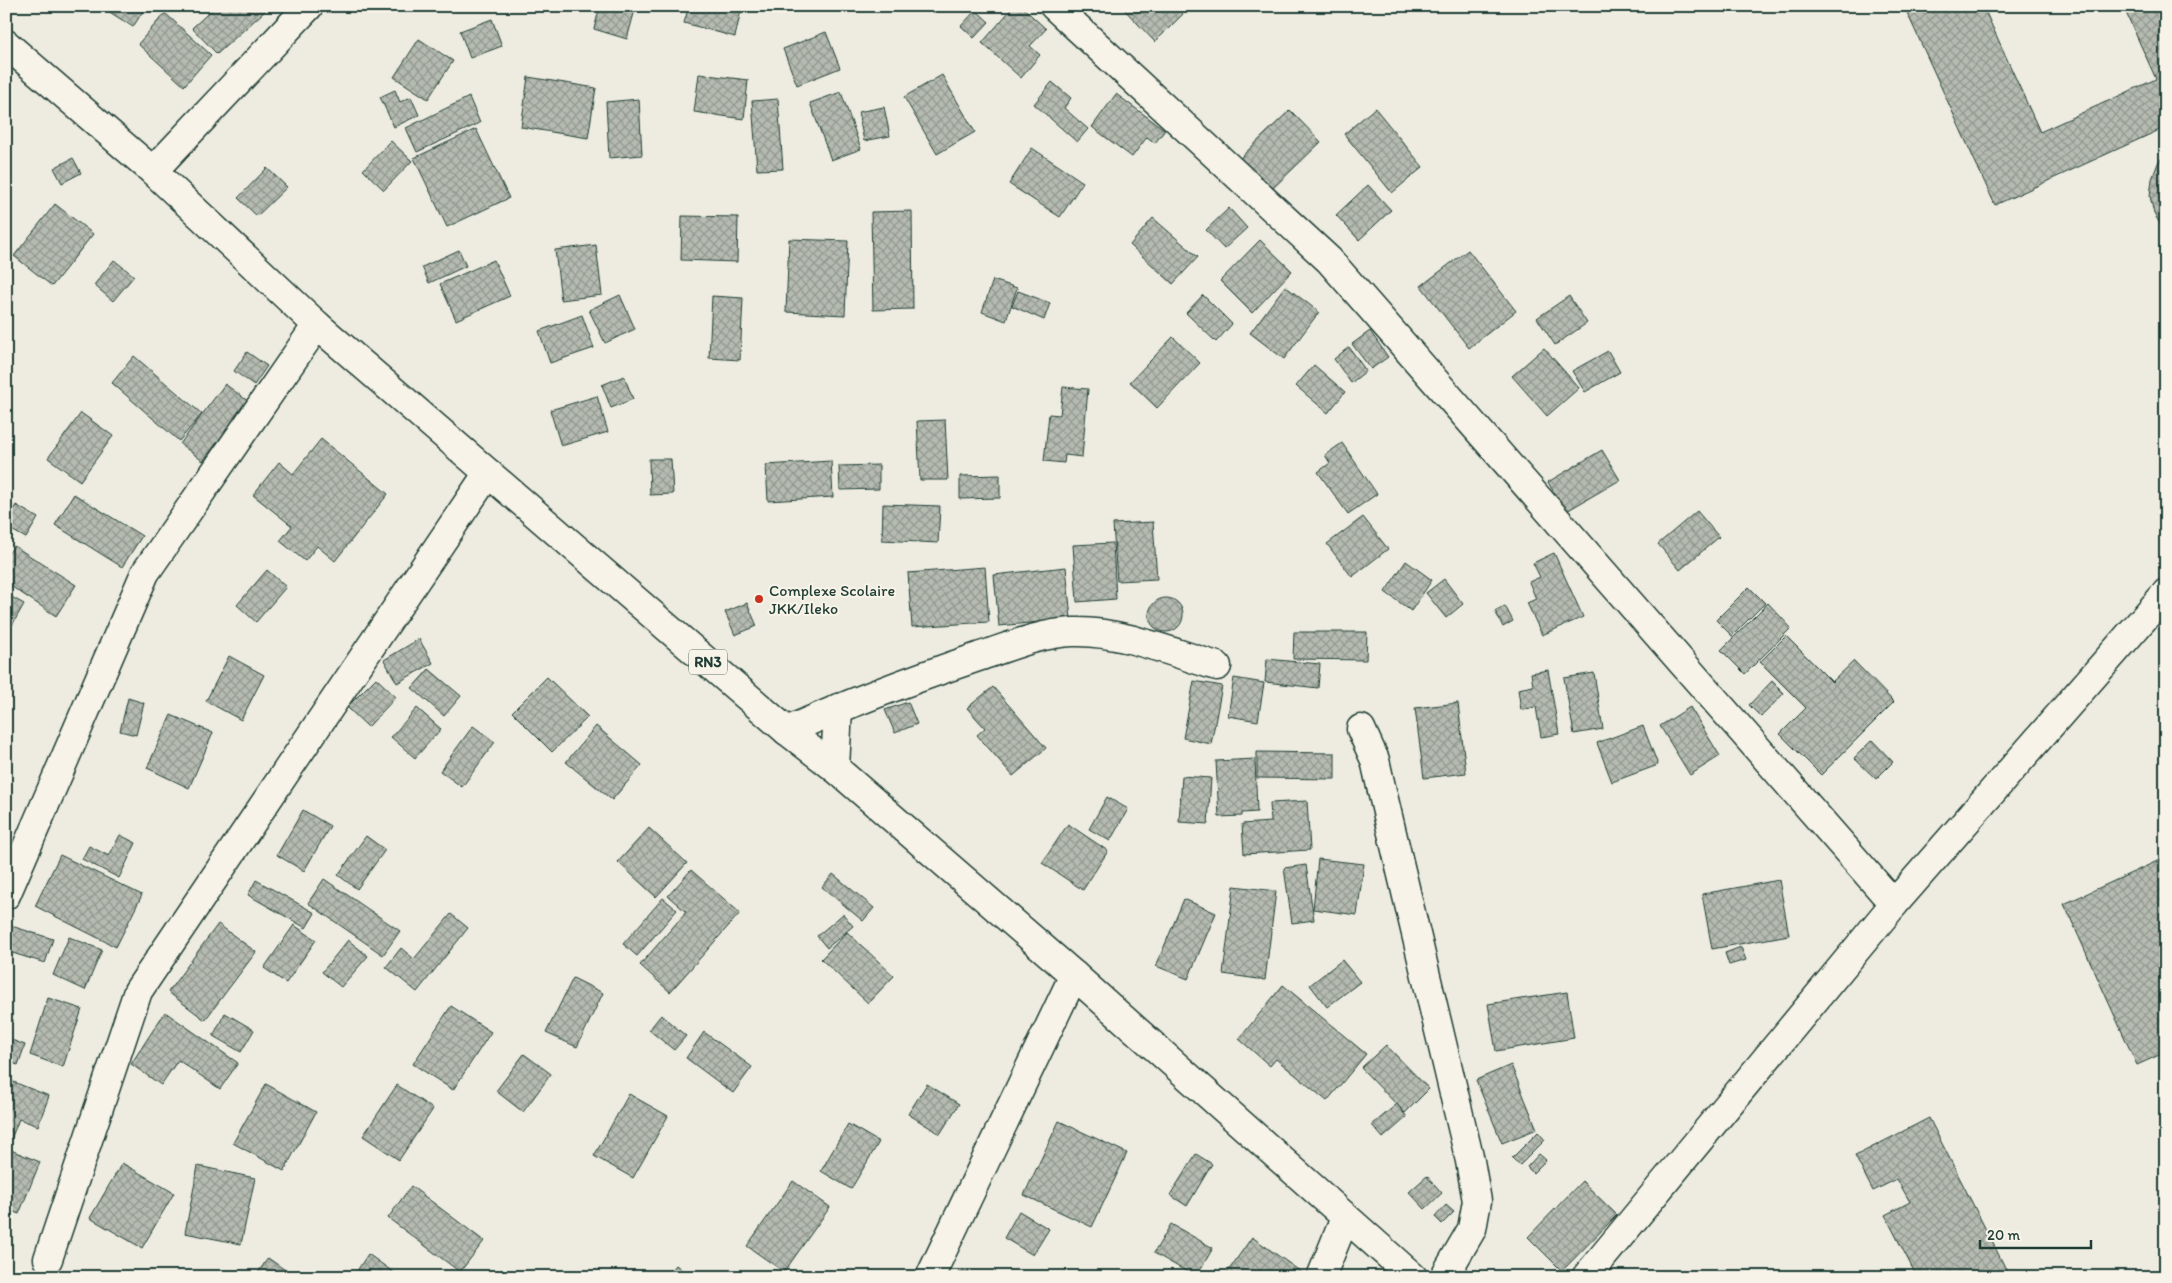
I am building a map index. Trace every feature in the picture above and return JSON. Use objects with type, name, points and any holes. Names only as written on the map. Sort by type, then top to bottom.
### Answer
[{"type":"main road","points":[[153,171],[309,6]]},
{"type":"main road","points":[[1054,6],[1329,260],[1894,904]]},
{"type":"main road","name":"RN3","points":[[6,44],[153,171],[317,325],[1074,975],[1413,1277]]},
{"type":"main road","points":[[6,895],[145,573],[317,325]]},
{"type":"main road","points":[[48,1259],[138,991],[488,473]]},
{"type":"main road","points":[[1586,1277],[1894,904],[2166,593]]},
{"type":"main road","points":[[787,730],[838,708],[1030,640],[1073,632],[1115,636],[1217,666]]},
{"type":"main road","points":[[835,768],[838,708]]},
{"type":"main road","points":[[1360,729],[1375,760],[1470,1161],[1477,1201],[1472,1229],[1444,1277]]},
{"type":"main road","points":[[930,1277],[1074,975]]},
{"type":"main road","points":[[1321,1277],[1345,1218]]},
{"type":"building","points":[[107,6],[146,6],[133,27],[105,9]]},
{"type":"building","points":[[216,6],[261,6],[265,11],[217,54],[192,28]]},
{"type":"building","points":[[600,6],[636,6],[627,39],[594,29]]},
{"type":"building","points":[[689,6],[742,6],[735,37],[684,23]]},
{"type":"building","points":[[1014,6],[1021,6],[1046,29],[1030,46],[1040,55],[1021,78],[982,43]]},
{"type":"building","points":[[1121,6],[1175,6],[1183,14],[1155,42]]},
{"type":"building","points":[[1904,6],[1983,6],[2040,132],[2156,79],[2123,6],[2166,6],[2166,127],[1995,205]]},
{"type":"building","points":[[976,10],[989,22],[974,38],[961,26]]},
{"type":"building","points":[[165,13],[211,55],[184,86],[138,44]]},
{"type":"building","points":[[492,19],[502,46],[470,58],[460,31]]},
{"type":"building","points":[[826,32],[840,68],[797,85],[783,49]]},
{"type":"building","points":[[419,39],[453,61],[428,99],[394,77]]},
{"type":"building","points":[[699,74],[748,80],[744,119],[694,112]]},
{"type":"building","points":[[942,75],[975,132],[937,154],[904,97]]},
{"type":"building","points":[[528,77],[596,88],[588,138],[521,127]]},
{"type":"building","points":[[1052,82],[1071,98],[1064,108],[1088,129],[1077,142],[1034,104]]},
{"type":"building","points":[[395,90],[400,102],[411,97],[419,115],[394,127],[380,97]]},
{"type":"building","points":[[841,92],[861,149],[831,160],[810,103]]},
{"type":"building","points":[[1116,94],[1165,130],[1155,143],[1147,137],[1132,157],[1092,127]]},
{"type":"building","points":[[469,97],[480,123],[417,152],[406,128]]},
{"type":"building","points":[[639,99],[642,155],[609,158],[606,102]]},
{"type":"building","points":[[778,99],[783,169],[757,170],[752,101]]},
{"type":"building","points":[[884,107],[890,136],[864,141],[858,112]]},
{"type":"building","points":[[1375,108],[1423,167],[1392,193],[1344,134]]},
{"type":"building","points":[[1290,110],[1321,142],[1271,190],[1240,158]]},
{"type":"building","points":[[476,129],[509,198],[447,227],[414,158]]},
{"type":"building","points":[[391,141],[412,161],[384,190],[363,170]]},
{"type":"building","points":[[1032,148],[1083,182],[1060,217],[1009,184]]},
{"type":"building","points":[[2166,152],[2166,233],[2154,214],[2150,196],[2152,179],[2158,163]]},
{"type":"building","points":[[73,158],[81,173],[62,183],[54,168]]},
{"type":"building","points":[[267,168],[287,187],[257,216],[238,198]]},
{"type":"building","points":[[1368,185],[1391,210],[1359,240],[1336,215]]},
{"type":"building","points":[[55,204],[93,234],[52,286],[14,256]]},
{"type":"building","points":[[1229,208],[1247,228],[1224,249],[1206,230]]},
{"type":"building","points":[[912,211],[913,309],[873,310],[871,212]]},
{"type":"building","points":[[682,216],[738,217],[737,262],[681,260]]},
{"type":"building","points":[[1153,218],[1198,257],[1173,284],[1130,245]]},
{"type":"building","points":[[789,239],[848,241],[845,315],[786,312]]},
{"type":"building","points":[[1260,240],[1292,271],[1252,313],[1220,281]]},
{"type":"building","points":[[596,245],[602,295],[561,300],[555,250]]},
{"type":"building","points":[[459,250],[466,266],[429,283],[422,267]]},
{"type":"building","points":[[1468,250],[1516,311],[1469,348],[1421,286]]},
{"type":"building","points":[[114,260],[134,276],[113,301],[94,285]]},
{"type":"building","points":[[494,260],[510,296],[456,320],[440,284]]},
{"type":"building","points":[[993,280],[1017,288],[1006,321],[982,312]]},
{"type":"building","points":[[1285,286],[1319,312],[1284,359],[1250,333]]},
{"type":"building","points":[[1018,291],[1050,303],[1044,320],[1012,306]]},
{"type":"building","points":[[620,295],[635,329],[605,343],[589,310]]},
{"type":"building","points":[[1203,295],[1232,324],[1216,342],[1186,313]]},
{"type":"building","points":[[712,296],[743,298],[740,360],[709,358]]},
{"type":"building","points":[[1569,296],[1587,323],[1555,345],[1537,318]]},
{"type":"building","points":[[582,315],[594,348],[550,363],[539,331]]},
{"type":"building","points":[[1370,331],[1388,357],[1371,369],[1352,344]]},
{"type":"building","points":[[1173,337],[1200,363],[1157,408],[1130,382]]},
{"type":"building","points":[[1349,347],[1366,371],[1351,383],[1334,359]]},
{"type":"building","points":[[1544,348],[1579,388],[1547,416],[1512,376]]},
{"type":"building","points":[[1608,351],[1620,372],[1585,392],[1572,371]]},
{"type":"building","points":[[247,352],[267,366],[254,385],[234,371]]},
{"type":"building","points":[[134,356],[202,414],[179,441],[112,383]]},
{"type":"building","points":[[1314,365],[1345,392],[1328,413],[1296,386]]},
{"type":"building","points":[[624,376],[633,399],[611,408],[602,385]]},
{"type":"building","points":[[225,384],[249,402],[203,461],[180,444]]},
{"type":"building","points":[[1063,387],[1088,389],[1082,457],[1065,455],[1064,463],[1044,461],[1049,414],[1060,415]]},
{"type":"building","points":[[597,396],[608,432],[561,446],[550,410]]},
{"type":"building","points":[[81,413],[113,436],[80,481],[48,458]]},
{"type":"building","points":[[945,420],[948,480],[920,480],[917,421]]},
{"type":"building","points":[[321,439],[388,494],[335,561],[317,546],[305,561],[280,541],[292,526],[253,495],[279,462],[293,474]]},
{"type":"building","points":[[1342,443],[1377,494],[1348,514],[1318,472],[1330,463],[1325,455]]},
{"type":"building","points":[[1602,450],[1620,480],[1565,512],[1548,482]]},
{"type":"building","points":[[649,459],[671,459],[673,494],[650,495]]},
{"type":"building","points":[[831,461],[833,497],[768,501],[766,465]]},
{"type":"building","points":[[879,465],[879,489],[840,490],[839,466]]},
{"type":"building","points":[[1000,475],[1000,498],[960,499],[960,476]]},
{"type":"building","points":[[74,494],[142,536],[122,567],[55,525]]},
{"type":"building","points":[[883,504],[940,506],[938,543],[882,540]]},
{"type":"building","points":[[16,505],[38,518],[26,538],[6,527],[6,522]]},
{"type":"building","points":[[1697,511],[1719,537],[1680,570],[1658,544]]},
{"type":"building","points":[[1363,517],[1388,549],[1352,577],[1327,544]]},
{"type":"building","points":[[1153,522],[1157,579],[1117,581],[1113,524]]},
{"type":"building","points":[[1113,543],[1116,599],[1077,602],[1073,545]]},
{"type":"building","points":[[14,546],[76,585],[56,616],[6,583],[6,557]]},
{"type":"building","points":[[1554,553],[1583,617],[1542,635],[1527,603],[1536,599],[1529,582],[1540,577],[1533,563]]},
{"type":"building","points":[[1406,561],[1432,580],[1411,611],[1385,592]]},
{"type":"building","points":[[985,567],[989,622],[912,627],[908,573]]},
{"type":"building","points":[[1066,567],[1071,619],[999,626],[994,575]]},
{"type":"building","points":[[267,570],[286,587],[256,622],[237,605]]},
{"type":"building","points":[[1444,579],[1463,604],[1446,618],[1426,593]]},
{"type":"building","points":[[1749,587],[1765,603],[1732,636],[1716,620]]},
{"type":"building","points":[[6,594],[24,604],[6,636]]},
{"type":"building","points":[[1166,598],[1178,603],[1183,615],[1178,627],[1166,632],[1154,627],[1149,615],[1154,603]]},
{"type":"building","points":[[747,603],[757,626],[735,635],[725,612]]},
{"type":"building","points":[[1768,603],[1791,628],[1745,674],[1721,650]]},
{"type":"building","points":[[1505,606],[1513,621],[1503,627],[1495,611]]},
{"type":"building","points":[[1294,632],[1367,632],[1366,660],[1293,659]]},
{"type":"building","points":[[1786,636],[1832,682],[1854,661],[1894,702],[1821,775],[1780,734],[1806,708],[1760,662]]},
{"type":"building","points":[[419,639],[433,663],[397,683],[384,660]]},
{"type":"building","points":[[229,656],[264,675],[241,720],[206,701]]},
{"type":"building","points":[[1267,659],[1320,664],[1318,688],[1265,682]]},
{"type":"building","points":[[429,669],[461,696],[444,716],[412,688]]},
{"type":"building","points":[[1548,670],[1559,734],[1541,737],[1536,707],[1521,710],[1518,689],[1533,686],[1531,673]]},
{"type":"building","points":[[1594,673],[1603,729],[1574,734],[1564,678]]},
{"type":"building","points":[[547,677],[588,717],[552,752],[512,712]]},
{"type":"building","points":[[376,678],[396,697],[368,727],[347,707]]},
{"type":"building","points":[[1234,678],[1264,683],[1258,721],[1228,716]]},
{"type":"building","points":[[1194,681],[1222,686],[1211,744],[1183,738]]},
{"type":"building","points":[[1772,681],[1784,693],[1761,717],[1749,705]]},
{"type":"building","points":[[993,687],[1046,748],[1013,776],[977,735],[985,728],[967,708]]},
{"type":"building","points":[[128,698],[144,703],[136,735],[120,731]]},
{"type":"building","points":[[908,702],[917,724],[895,733],[885,710]]},
{"type":"building","points":[[1458,703],[1466,773],[1424,778],[1415,708]]},
{"type":"building","points":[[1690,707],[1720,756],[1690,775],[1660,726]]},
{"type":"building","points":[[417,708],[441,729],[415,758],[391,737]]},
{"type":"building","points":[[171,715],[213,733],[189,788],[147,768]]},
{"type":"building","points":[[473,726],[495,742],[462,787],[440,771]]},
{"type":"building","points":[[596,726],[642,765],[612,800],[566,762]]},
{"type":"building","points":[[1643,726],[1658,765],[1612,782],[1597,743]]},
{"type":"building","points":[[1872,740],[1893,762],[1876,779],[1854,758]]},
{"type":"building","points":[[1257,752],[1335,753],[1335,779],[1257,778]]},
{"type":"building","points":[[1255,759],[1257,812],[1242,813],[1242,816],[1219,817],[1216,761]]},
{"type":"building","points":[[1182,776],[1211,778],[1208,824],[1179,822]]},
{"type":"building","points":[[1107,797],[1128,809],[1110,841],[1089,829]]},
{"type":"building","points":[[1307,801],[1310,850],[1244,854],[1242,824],[1271,822],[1270,803]]},
{"type":"building","points":[[303,810],[330,826],[304,871],[277,855]]},
{"type":"building","points":[[1068,824],[1108,851],[1083,890],[1042,863]]},
{"type":"building","points":[[649,828],[687,863],[656,897],[618,862]]},
{"type":"building","points":[[120,835],[136,843],[119,878],[82,859],[89,846],[109,856]]},
{"type":"building","points":[[366,836],[385,850],[357,889],[338,875]]},
{"type":"building","points":[[60,855],[142,895],[116,947],[35,906]]},
{"type":"building","points":[[2166,857],[2166,1052],[2137,1065],[2064,904]]},
{"type":"building","points":[[1318,859],[1364,864],[1357,915],[1313,909]]},
{"type":"building","points":[[1306,865],[1314,920],[1292,923],[1284,868]]},
{"type":"building","points":[[691,870],[740,913],[670,992],[640,965],[686,912],[668,896]]},
{"type":"building","points":[[833,874],[874,908],[863,921],[822,887]]},
{"type":"building","points":[[324,879],[400,931],[383,955],[308,903]]},
{"type":"building","points":[[256,880],[315,913],[306,928],[248,895]]},
{"type":"building","points":[[1779,880],[1789,935],[1712,949],[1702,894]]},
{"type":"building","points":[[1234,886],[1276,891],[1265,980],[1223,974]]},
{"type":"building","points":[[663,898],[677,910],[637,956],[623,944]]},
{"type":"building","points":[[1184,899],[1216,913],[1188,979],[1156,966]]},
{"type":"building","points":[[451,914],[468,928],[417,992],[386,967],[401,948],[414,959]]},
{"type":"building","points":[[843,914],[853,926],[827,948],[817,936]]},
{"type":"building","points":[[218,924],[256,952],[205,1020],[168,992]]},
{"type":"building","points":[[8,925],[53,939],[45,963],[6,951]]},
{"type":"building","points":[[294,925],[316,940],[286,983],[264,968]]},
{"type":"building","points":[[847,932],[894,976],[868,1003],[821,959]]},
{"type":"building","points":[[69,937],[102,950],[85,990],[53,975]]},
{"type":"building","points":[[348,940],[368,956],[341,987],[322,972]]},
{"type":"building","points":[[1741,947],[1746,960],[1729,965],[1725,953]]},
{"type":"building","points":[[1342,960],[1360,982],[1327,1007],[1310,985]]},
{"type":"building","points":[[573,978],[603,993],[577,1047],[546,1033]]},
{"type":"building","points":[[1283,985],[1366,1054],[1327,1101],[1276,1059],[1270,1066],[1239,1039]]},
{"type":"building","points":[[1567,992],[1574,1038],[1496,1051],[1488,1004]]},
{"type":"building","points":[[48,998],[82,1009],[63,1067],[30,1055]]},
{"type":"building","points":[[451,1006],[491,1032],[453,1090],[413,1064]]},
{"type":"building","points":[[165,1012],[238,1063],[220,1089],[178,1060],[161,1085],[131,1064]]},
{"type":"building","points":[[225,1013],[254,1030],[241,1052],[213,1036]]},
{"type":"building","points":[[661,1015],[686,1036],[674,1050],[649,1030]]},
{"type":"building","points":[[704,1032],[752,1067],[733,1093],[686,1058]]},
{"type":"building","points":[[6,1038],[25,1045],[18,1065],[6,1061]]},
{"type":"building","points":[[1386,1045],[1429,1089],[1405,1113],[1361,1068]]},
{"type":"building","points":[[524,1054],[551,1074],[523,1112],[496,1091]]},
{"type":"building","points":[[1511,1065],[1537,1129],[1502,1143],[1476,1080]]},
{"type":"building","points":[[6,1079],[49,1096],[38,1126],[19,1119],[11,1139],[6,1137]]},
{"type":"building","points":[[266,1084],[316,1112],[284,1171],[233,1143]]},
{"type":"building","points":[[927,1084],[959,1104],[940,1134],[908,1114]]},
{"type":"building","points":[[397,1085],[433,1109],[399,1160],[363,1136]]},
{"type":"building","points":[[629,1094],[668,1116],[633,1178],[594,1156]]},
{"type":"building","points":[[1397,1104],[1407,1117],[1383,1138],[1372,1125]]},
{"type":"building","points":[[1929,1118],[2008,1273],[2000,1277],[1917,1277],[1885,1215],[1910,1202],[1897,1179],[1873,1191],[1855,1156]]},
{"type":"building","points":[[1059,1121],[1127,1153],[1092,1227],[1024,1195]]},
{"type":"building","points":[[848,1124],[879,1142],[851,1189],[821,1171]]},
{"type":"building","points":[[1538,1132],[1545,1140],[1520,1165],[1512,1158]]},
{"type":"building","points":[[6,1148],[40,1162],[19,1214],[6,1209]]},
{"type":"building","points":[[1196,1154],[1212,1164],[1187,1206],[1170,1195]]},
{"type":"building","points":[[1539,1154],[1546,1160],[1533,1173],[1527,1167]]},
{"type":"building","points":[[122,1163],[174,1193],[142,1248],[90,1218]]},
{"type":"building","points":[[198,1166],[255,1178],[241,1244],[185,1233]]},
{"type":"building","points":[[1427,1176],[1442,1193],[1425,1209],[1409,1192]]},
{"type":"building","points":[[793,1181],[830,1207],[784,1272],[747,1246]]},
{"type":"building","points":[[1582,1181],[1617,1215],[1562,1271],[1528,1237]]},
{"type":"building","points":[[411,1186],[484,1241],[460,1272],[388,1218]]},
{"type":"building","points":[[1446,1205],[1454,1212],[1442,1224],[1435,1217]]},
{"type":"building","points":[[1019,1211],[1049,1229],[1033,1255],[1004,1238]]},
{"type":"building","points":[[1171,1224],[1213,1248],[1196,1277],[1154,1253]]},
{"type":"building","points":[[1252,1237],[1304,1274],[1302,1277],[1224,1277]]},
{"type":"building","points":[[368,1254],[400,1277],[353,1277]]},
{"type":"building","points":[[268,1258],[295,1277],[255,1277]]},
{"type":"building","points":[[676,1265],[691,1277],[667,1277]]},
{"type":"building","points":[[962,1270],[976,1277],[959,1277]]},
{"type":"place","name":"Complexe Scolaire JKK/Ileko","points":[[759,599]]}]
